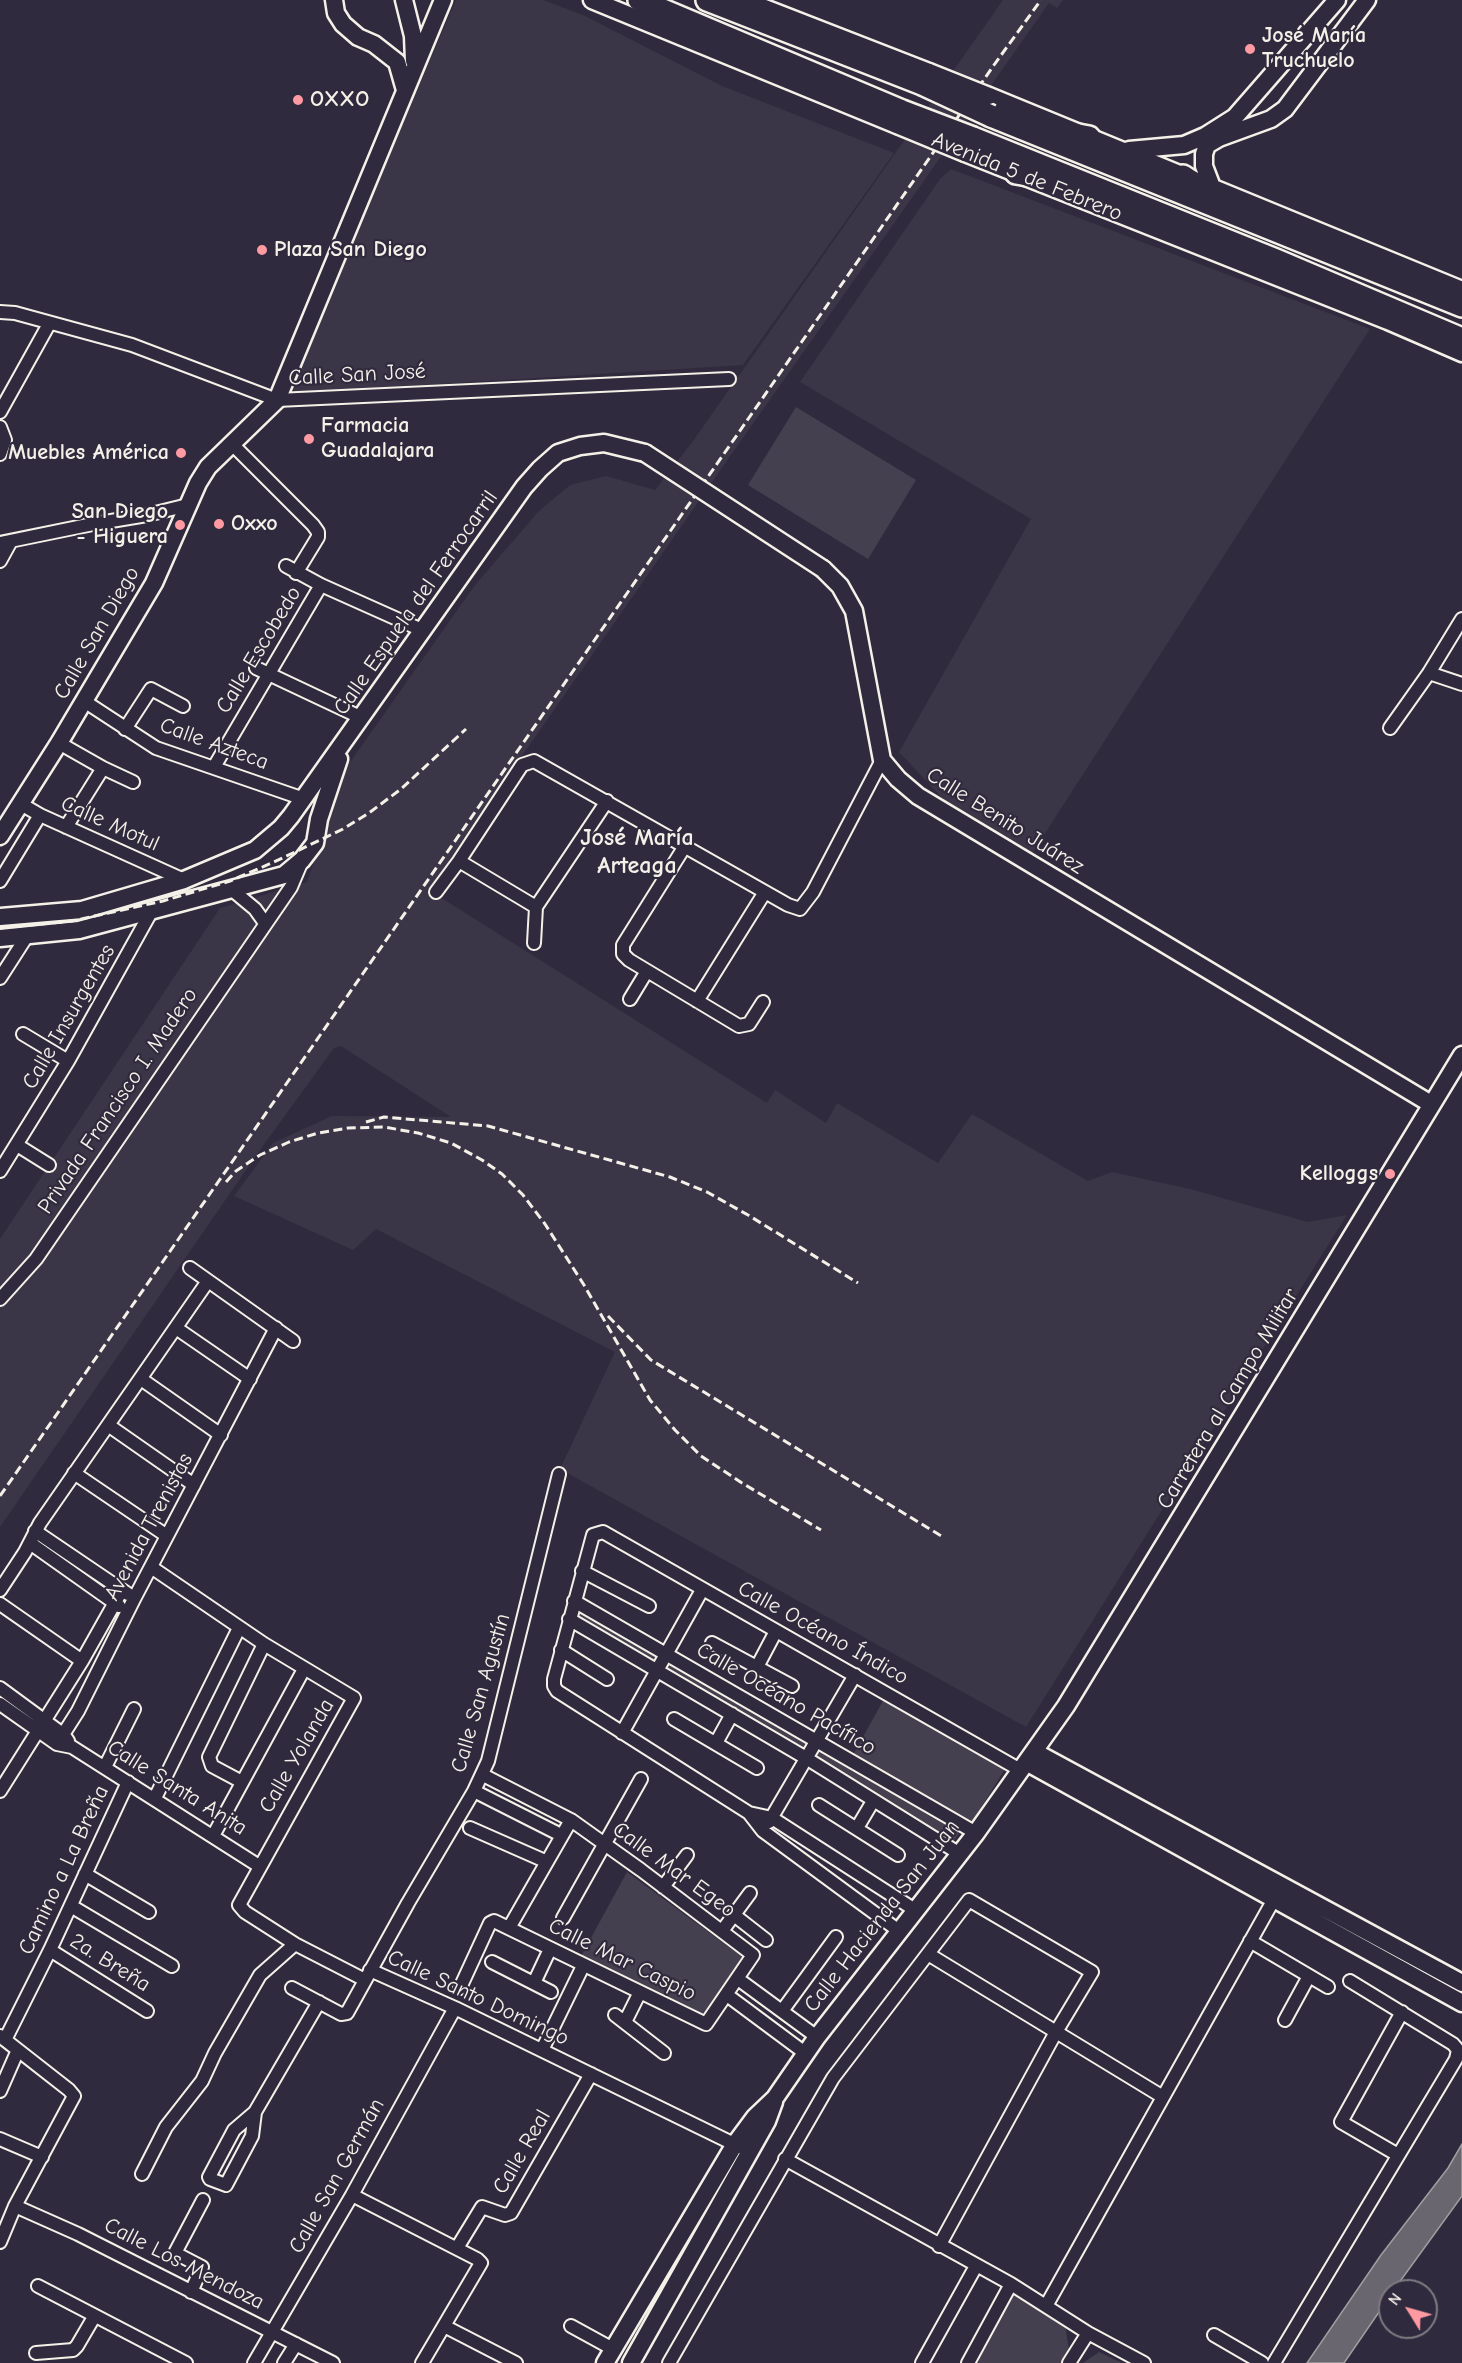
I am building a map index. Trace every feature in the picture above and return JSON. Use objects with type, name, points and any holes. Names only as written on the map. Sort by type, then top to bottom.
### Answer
[{"type":"highway","name":"Avenida 5 de Febrero","points":[[707,0],[922,84],[997,108],[1012,124],[1462,306]]},
{"type":"highway","name":"Avenida 5 de Febrero","points":[[633,7],[902,111],[969,146],[1093,187],[1196,228],[1462,339]]},
{"type":"highway","points":[[1012,124],[1089,137]]},
{"type":"highway","points":[[1016,173],[1093,187]]},
{"type":"highway","points":[[1183,176],[1251,221]]},
{"type":"highway","points":[[1196,228],[1243,264]]},
{"type":"highway","points":[[1388,321],[1439,330]]},
{"type":"main road","points":[[334,0],[336,13],[343,24],[358,37],[389,54],[397,62],[405,90]]},
{"type":"main road","points":[[404,0],[413,36],[415,68]]},
{"type":"main road","name":"Calle San Diego","points":[[0,836],[59,743],[154,583],[188,505],[208,467],[277,400],[443,0]]},
{"type":"main road","name":"Avenida 5 de Febrero","points":[[592,0],[633,7],[897,125],[969,146],[1016,173],[1388,321],[1462,353]]},
{"type":"main road","points":[[598,0],[633,7]]},
{"type":"main road","name":"Avenida 5 de Febrero","points":[[744,0],[929,72],[997,108],[1089,137],[1462,290]]},
{"type":"main road","points":[[1122,150],[1184,145],[1205,136],[1235,117],[1337,0]]},
{"type":"main road","points":[[1212,188],[1204,166],[1207,145],[1219,138],[1271,119],[1285,109],[1367,0]]},
{"type":"main road","points":[[1260,90],[1263,101],[1270,108],[1285,109]]},
{"type":"main road","name":"Calle Espuela del Ferrocarril","points":[[0,917],[82,910],[184,880],[255,850],[281,828],[304,799],[524,488],[558,453],[580,446],[604,443],[645,453],[823,569],[840,586],[854,611],[882,760]]},
{"type":"main road","name":"Calle Espuela del Ferrocarril","points":[[0,938],[79,930],[284,875],[302,860],[315,843],[319,819],[344,744]]},
{"type":"main road","name":"Calle Benito Juárez","points":[[882,760],[898,779],[918,796],[1431,1104]]},
{"type":"main road","name":"Carretera al Campo Militar","points":[[1028,1762],[1157,1559],[1462,1055]]},
{"type":"main road","points":[[1028,1762],[1278,1893],[1462,1983]]},
{"type":"main road","name":"Calle Hacienda San Juan","points":[[631,2363],[742,2148],[755,2117],[775,2098],[817,2037],[960,1854],[1028,1762]]},
{"type":"main road","points":[[1278,1893],[1462,2003]]},
{"type":"main road","name":"Calle Hacienda San Juan","points":[[609,2356],[742,2148]]},
{"type":"street","name":"Calle San José","points":[[0,312],[132,345],[277,400],[729,379]]},
{"type":"street","points":[[0,412],[49,324]]},
{"type":"street","points":[[0,427],[5,440],[0,454]]},
{"type":"street","points":[[231,443],[318,532],[318,537],[291,570],[424,631]]},
{"type":"street","points":[[0,561],[6,542],[188,505]]},
{"type":"street","name":"Calle Escobedo","points":[[214,767],[321,585]]},
{"type":"street","points":[[1390,729],[1429,673],[1462,619]]},
{"type":"street","points":[[256,668],[362,718]]},
{"type":"street","points":[[1429,673],[1462,684]]},
{"type":"street","points":[[125,729],[151,689],[183,706]]},
{"type":"street","name":"Calle Azteca","points":[[84,700],[125,729],[156,747],[304,799]]},
{"type":"street","points":[[59,743],[133,782]]},
{"type":"street","points":[[436,892],[522,765],[534,761],[788,905],[800,909],[813,892],[882,760]]},
{"type":"street","points":[[66,827],[103,768]]},
{"type":"street","points":[[534,943],[536,907],[607,801]]},
{"type":"street","name":"Calle Motul","points":[[21,804],[40,815],[184,880]]},
{"type":"street","points":[[0,881],[40,815]]},
{"type":"street","points":[[685,846],[623,945],[623,954],[629,960],[739,1026],[749,1024],[763,1002]]},
{"type":"street","name":"Privada Francisco I. Madero","points":[[0,1299],[36,1259],[291,887],[302,860]]},
{"type":"street","points":[[459,861],[536,907]]},
{"type":"street","points":[[231,889],[255,909],[265,923]]},
{"type":"street","points":[[697,1001],[765,892]]},
{"type":"street","name":"Calle Insurgentes","points":[[0,1171],[68,1061],[151,912]]},
{"type":"street","points":[[0,978],[27,936]]},
{"type":"street","points":[[630,999],[647,971]]},
{"type":"street","points":[[23,1034],[68,1061]]},
{"type":"street","name":"Privada Francisco I. Madero","points":[[17,1145],[49,1165]]},
{"type":"street","points":[[190,1268],[293,1341]]},
{"type":"street","points":[[0,1590],[30,1543],[35,1531],[74,1473],[208,1281]]},
{"type":"street","points":[[176,1328],[250,1378]]},
{"type":"street","name":"Avenida Trenistas","points":[[60,1739],[78,1711],[127,1612],[276,1328]]},
{"type":"street","points":[[141,1378],[221,1435]]},
{"type":"street","points":[[108,1425],[194,1485]]},
{"type":"street","points":[[74,1473],[167,1536]]},
{"type":"street","name":"Calle San Agustín","points":[[319,2002],[346,2014],[483,1775],[559,1474]]},
{"type":"street","points":[[35,1531],[134,1599]]},
{"type":"street","name":"Calle Océano Índico","points":[[582,1571],[591,1539],[597,1533],[603,1532],[855,1675],[1028,1762]]},
{"type":"street","points":[[30,1543],[127,1612]]},
{"type":"street","points":[[151,1567],[239,1628],[304,1669],[213,1836]]},
{"type":"street","points":[[649,1606],[582,1571],[554,1679],[556,1691],[749,1813],[763,1831],[900,1931]]},
{"type":"street","points":[[1,1788],[82,1661],[122,1590]]},
{"type":"street","points":[[622,1733],[702,1590]]},
{"type":"street","name":"Calle Océano Pacífico","points":[[574,1601],[976,1833]]},
{"type":"street","points":[[0,1604],[82,1661]]},
{"type":"street","name":"Calle Océano Pacífico","points":[[569,1619],[806,1758],[960,1854]]},
{"type":"street","points":[[155,1798],[239,1628]]},
{"type":"street","points":[[757,1667],[776,1631]]},
{"type":"street","points":[[712,1643],[792,1686]]},
{"type":"street","points":[[242,1782],[212,1766],[209,1757],[264,1644]]},
{"type":"street","points":[[561,1650],[607,1678]]},
{"type":"street","name":"Calle Yolanda","points":[[259,1866],[354,1698],[304,1669]]},
{"type":"street","points":[[763,1831],[855,1675]]},
{"type":"street","name":"Calle Santa Anita","points":[[0,1688],[60,1739],[259,1866]]},
{"type":"street","name":"Calle Santa Anita","points":[[0,1704],[42,1726]]},
{"type":"street","points":[[105,1767],[134,1709]]},
{"type":"street","points":[[716,1743],[732,1714]]},
{"type":"street","points":[[674,1719],[757,1767]]},
{"type":"street","name":"Calle Mar Egeo","points":[[483,1775],[571,1820],[753,1955]]},
{"type":"street","points":[[562,1918],[641,1779]]},
{"type":"street","name":"Camino a La Breña","points":[[2,2038],[50,1950],[129,1782]]},
{"type":"street","points":[[474,1791],[561,1835]]},
{"type":"street","points":[[857,1828],[873,1801]]},
{"type":"street","points":[[819,1805],[898,1855]]},
{"type":"street","points":[[749,1813],[772,1818],[915,1910]]},
{"type":"street","points":[[460,1988],[490,1923],[494,1921],[509,1928],[571,1820]]},
{"type":"street","points":[[470,1828],[545,1862]]},
{"type":"street","points":[[663,1887],[687,1855]]},
{"type":"street","name":"Calle Santo Domingo","points":[[259,1866],[239,1901],[240,1909],[295,1944],[455,2008],[742,2148]]},
{"type":"street","points":[[85,1874],[149,1912]]},
{"type":"street","points":[[722,1930],[750,1893]]},
{"type":"street","points":[[1046,2306],[1278,1893]]},
{"type":"street","points":[[669,2363],[833,2078],[969,1900],[1092,1971],[1056,2032],[939,2246]]},
{"type":"street","points":[[71,1906],[172,1966]]},
{"type":"street","points":[[734,1915],[766,1940]]},
{"type":"street","name":"Calle Mar Caspio","points":[[509,1928],[706,2024],[753,1955]]},
{"type":"street","points":[[782,2011],[836,1937]]},
{"type":"street","points":[[1250,1941],[1328,1987]]},
{"type":"street","points":[[142,2174],[166,2127],[201,2081],[260,1975],[295,1944]]},
{"type":"street","points":[[534,1983],[550,1949]]},
{"type":"street","name":"2a. Breña","points":[[50,1950],[147,2011]]},
{"type":"street","points":[[928,1954],[1163,2097]]},
{"type":"street","points":[[492,1962],[551,1992]]},
{"type":"street","points":[[542,2050],[583,1965]]},
{"type":"street","points":[[1285,2020],[1309,1976]]},
{"type":"street","points":[[738,1979],[817,2037]]},
{"type":"street","points":[[1274,2363],[1456,2058],[1458,2050],[1453,2044],[1350,1982]]},
{"type":"street","points":[[255,2112],[254,2131],[244,2152],[226,2185],[217,2183],[209,2176],[227,2143],[238,2124],[255,2112],[319,2002],[292,1988]]},
{"type":"street","points":[[640,1992],[620,2019],[664,2053]]},
{"type":"street","points":[[727,1995],[805,2053]]},
{"type":"street","name":"Calle San Germán","points":[[254,2363],[352,2195],[455,2008]]},
{"type":"street","points":[[1398,2155],[1341,2122],[1402,2012]]},
{"type":"street","points":[[0,2241],[15,2206],[74,2096],[2,2038]]},
{"type":"street","points":[[0,2091],[18,2050]]},
{"type":"street","name":"Calle Real","points":[[457,2248],[482,2207],[505,2216],[512,2213],[591,2074]]},
{"type":"street","points":[[0,2139],[42,2157]]},
{"type":"street","points":[[227,2143],[244,2152]]},
{"type":"street","points":[[785,2159],[1011,2284],[1088,2333],[1144,2363]]},
{"type":"street","points":[[352,2195],[457,2248],[481,2263],[422,2363]]},
{"type":"street","points":[[191,2292],[202,2267],[177,2254],[176,2251],[203,2200]]},
{"type":"street","name":"Calle Los Mendoza","points":[[15,2206],[78,2234],[333,2363]]},
{"type":"street","points":[[922,2363],[976,2266]]},
{"type":"street","points":[[968,2363],[1011,2284]]},
{"type":"street","points":[[38,2286],[186,2363]]},
{"type":"street","points":[[36,2353],[72,2350],[77,2346],[94,2317]]},
{"type":"street","points":[[444,2326],[516,2363]]},
{"type":"street","points":[[571,2326],[609,2356]]},
{"type":"street","points":[[1069,2363],[1088,2333]]},
{"type":"street","points":[[1214,2335],[1262,2363]]},
{"type":"street","points":[[284,2363],[296,2344]]},
{"type":"shaded area","points":[[456,0],[543,0],[585,16],[722,86],[894,153],[743,365],[297,393],[290,385]]},
{"type":"shaded area","points":[[1003,0],[1063,0],[1057,8],[1049,3],[429,890],[767,1103],[775,1090],[826,1123],[837,1103],[938,1163],[972,1114],[1088,1181],[1112,1172],[1190,1189],[1308,1222],[1347,1215],[1026,1727],[560,1469],[615,1352],[376,1229],[353,1250],[234,1196],[273,1143],[332,1116],[451,1117],[341,1046],[334,1048],[257,1154],[0,1527],[0,1239],[220,908],[307,882],[346,768],[475,585],[539,511],[570,485],[606,476],[655,490],[693,441]]},
{"type":"shaded area","points":[[951,169],[1370,329],[1031,855],[945,801],[899,752],[1031,519],[800,382],[940,179]]},
{"type":"shaded area","points":[[796,407],[916,480],[868,559],[748,485]]},
{"type":"shaded area","points":[[576,1608],[962,1829],[952,1844],[573,1617]]},
{"type":"shaded area","points":[[884,1699],[1005,1769],[971,1824],[853,1755]]},
{"type":"shaded area","points":[[627,1872],[745,1959],[705,2017],[581,1956]]},
{"type":"shaded area","points":[[1462,2144],[1462,2196],[1402,2279],[1378,2279],[1378,2313],[1344,2363],[1307,2363],[1381,2255],[1448,2168]]},
{"type":"shaded area","points":[[1013,2294],[1065,2325],[1069,2350],[1062,2363],[975,2363]]},
{"type":"shaded area","points":[[1099,2352],[1122,2363],[1083,2363]]},
{"type":"railway","points":[[0,1496],[1041,0]]},
{"type":"railway","points":[[0,928],[72,921],[163,901],[230,881],[343,829],[369,813],[401,789],[466,729]]},
{"type":"railway","points":[[366,1122],[384,1117],[488,1126],[670,1177],[707,1192],[748,1215],[858,1283]]},
{"type":"railway","points":[[226,1182],[236,1171],[260,1155],[289,1142],[318,1133],[348,1128],[384,1127],[418,1133],[451,1143],[482,1160],[502,1174],[523,1195],[545,1224],[584,1285],[650,1400],[675,1430],[701,1456],[821,1530]]},
{"type":"railway","points":[[608,1316],[651,1360],[943,1537]]},
{"type":"place","name":"José María Truchuelo","points":[[1250,49]]},
{"type":"place","name":"OXXO","points":[[298,100]]},
{"type":"place","name":"Plaza San Diego","points":[[262,250]]},
{"type":"place","name":"Farmacia Guadalajara","points":[[309,439]]},
{"type":"place","name":"Muebles América","points":[[181,453]]},
{"type":"place","name":"Oxxo","points":[[219,524]]},
{"type":"place","name":"San Diego - Higuera","points":[[180,525]]},
{"type":"place","name":"Kelloggs","points":[[1390,1174]]},
{"type":"district","name":"José María Arteaga","points":[[637,852]]}]
